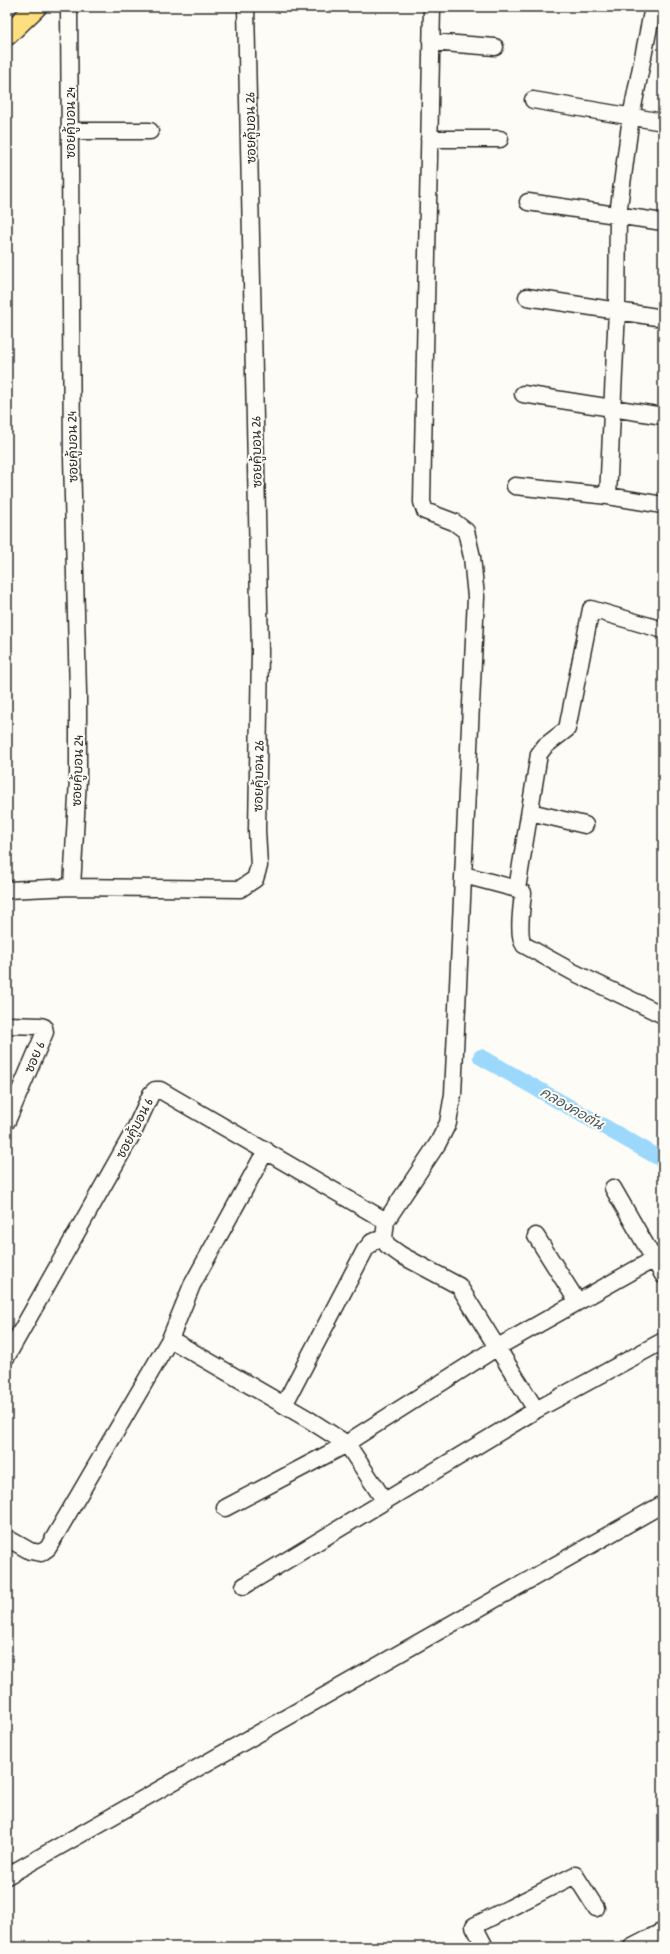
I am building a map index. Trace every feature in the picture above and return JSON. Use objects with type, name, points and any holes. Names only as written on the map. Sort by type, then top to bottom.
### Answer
[{"type":"main road","points":[[7,35],[36,7]]},
{"type":"street","name":"ซอยคู้บอน 24","points":[[69,7],[72,458],[78,693],[78,779],[72,887]]},
{"type":"street","name":"ซอยคู้บอน 26","points":[[72,887],[240,889],[255,879],[259,866],[257,830],[260,651],[246,7]]},
{"type":"street","points":[[432,7],[430,42],[422,502],[425,511],[454,522],[466,531],[472,556],[476,597],[456,1062],[453,1094],[448,1123],[438,1143],[386,1221],[384,1238],[387,1245],[396,1251],[459,1286],[496,1348],[536,1410]]},
{"type":"street","points":[[608,496],[617,310],[618,214],[631,117],[650,8]]},
{"type":"street","points":[[430,42],[495,47]]},
{"type":"street","points":[[532,100],[663,122]]},
{"type":"street","points":[[70,131],[150,131]]},
{"type":"street","points":[[429,139],[500,139]]},
{"type":"street","points":[[528,202],[618,214],[663,222]]},
{"type":"street","points":[[527,296],[663,318]]},
{"type":"street","points":[[523,394],[663,416]]},
{"type":"street","points":[[515,486],[608,496],[663,505]]},
{"type":"street","points":[[517,889],[539,754],[545,746],[567,729],[591,609],[663,630]]},
{"type":"street","points":[[530,812],[585,825]]},
{"type":"street","points":[[464,875],[517,889],[523,893],[521,930],[524,945],[573,972],[663,1015]]},
{"type":"street","points":[[7,890],[72,887]]},
{"type":"street","name":"ซอย 6","points":[[7,1025],[40,1026],[44,1027],[45,1032],[7,1121]]},
{"type":"street","name":"ซอยคู้บอน 6","points":[[7,1356],[134,1131],[151,1094],[155,1090],[160,1090],[266,1150],[386,1221]]},
{"type":"street","points":[[7,1538],[30,1551],[41,1553],[48,1548],[170,1339],[192,1285],[266,1150]]},
{"type":"street","points":[[613,1188],[658,1257],[663,1275]]},
{"type":"street","points":[[536,1236],[577,1302]]},
{"type":"street","points":[[284,1405],[365,1250],[372,1242],[384,1238]]},
{"type":"street","points":[[225,1508],[347,1444],[496,1348],[658,1257]]},
{"type":"street","points":[[170,1339],[284,1405],[347,1444],[384,1500]]},
{"type":"street","points":[[244,1586],[384,1500],[536,1410],[663,1341]]},
{"type":"street","points":[[7,1876],[663,1504]]},
{"type":"street","points":[[485,1947],[474,1926],[575,1875],[596,1908]]},
{"type":"street","points":[[632,1947],[663,1930]]},
{"type":"waterway","name":"คลองคอตัน","points":[[481,1057],[663,1160]]}]
